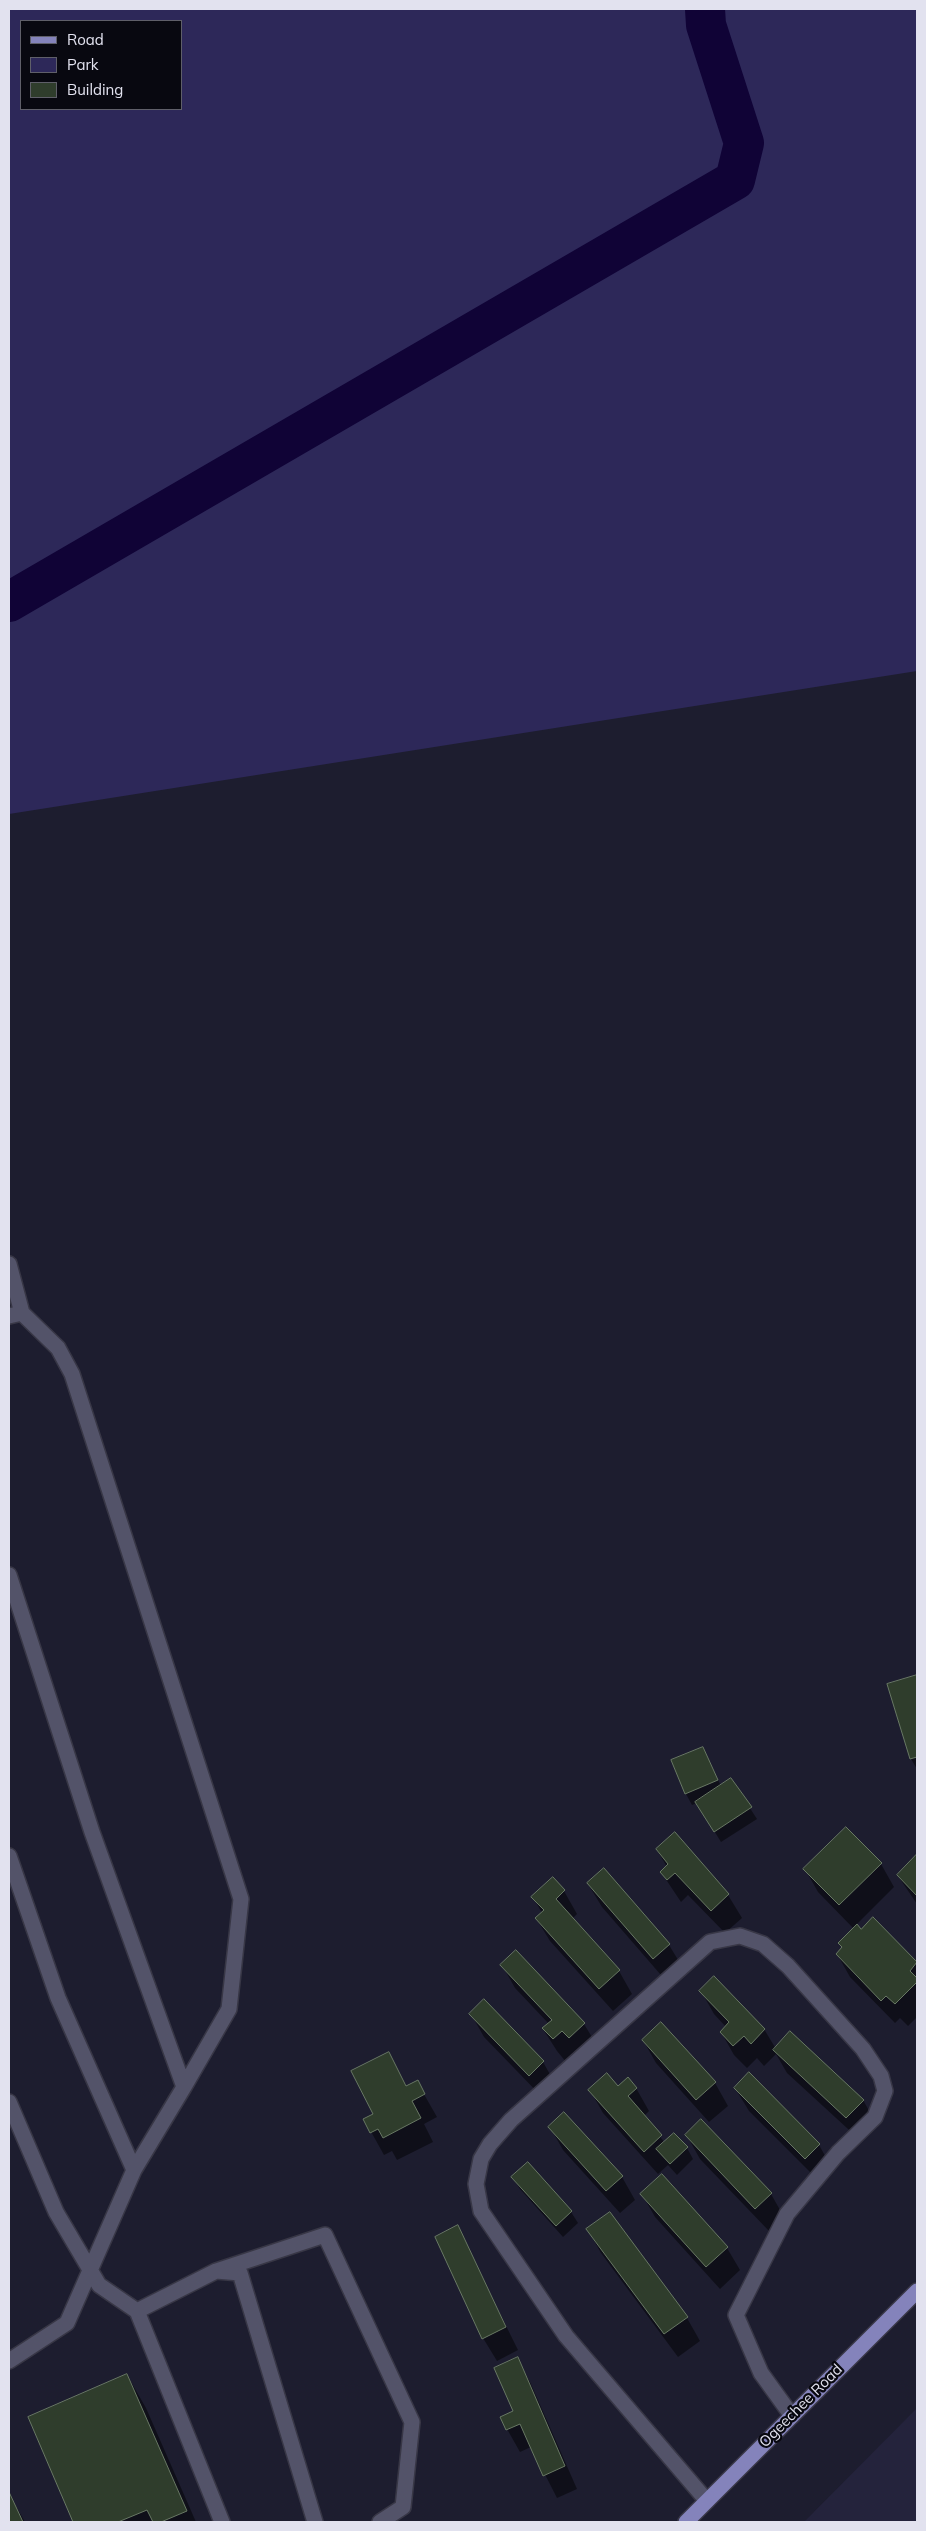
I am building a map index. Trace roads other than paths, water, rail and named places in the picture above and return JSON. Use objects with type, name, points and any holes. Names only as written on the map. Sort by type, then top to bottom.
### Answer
[{"type":"main road","name":"Ogeechee Road","points":[[686,2522],[917,2291]]},
{"type":"lane","points":[[9,1264],[15,1315],[58,1348],[72,1374],[241,1899],[229,2009],[134,2170],[91,2272],[66,2324],[11,2353]]},
{"type":"lane","points":[[9,1575],[92,1832],[184,2087]]},
{"type":"lane","points":[[9,1856],[58,1998],[134,2170]]},
{"type":"lane","points":[[707,2501],[566,2336],[481,2210],[476,2184],[481,2159],[490,2144],[511,2120],[710,1942],[740,1936],[763,1944],[788,1966],[863,2049],[882,2076],[885,2091],[875,2117],[838,2152],[787,2214],[736,2315],[761,2373],[792,2416]]},
{"type":"lane","points":[[9,2102],[56,2212],[91,2272],[99,2285],[137,2311],[222,2522]]},
{"type":"lane","points":[[137,2311],[216,2271],[325,2235],[412,2422],[403,2507],[380,2522]]},
{"type":"lane","points":[[216,2271],[240,2273],[315,2522]]},
{"type":"waterway","points":[[9,602],[735,180],[744,143],[706,25],[705,9]]}]
